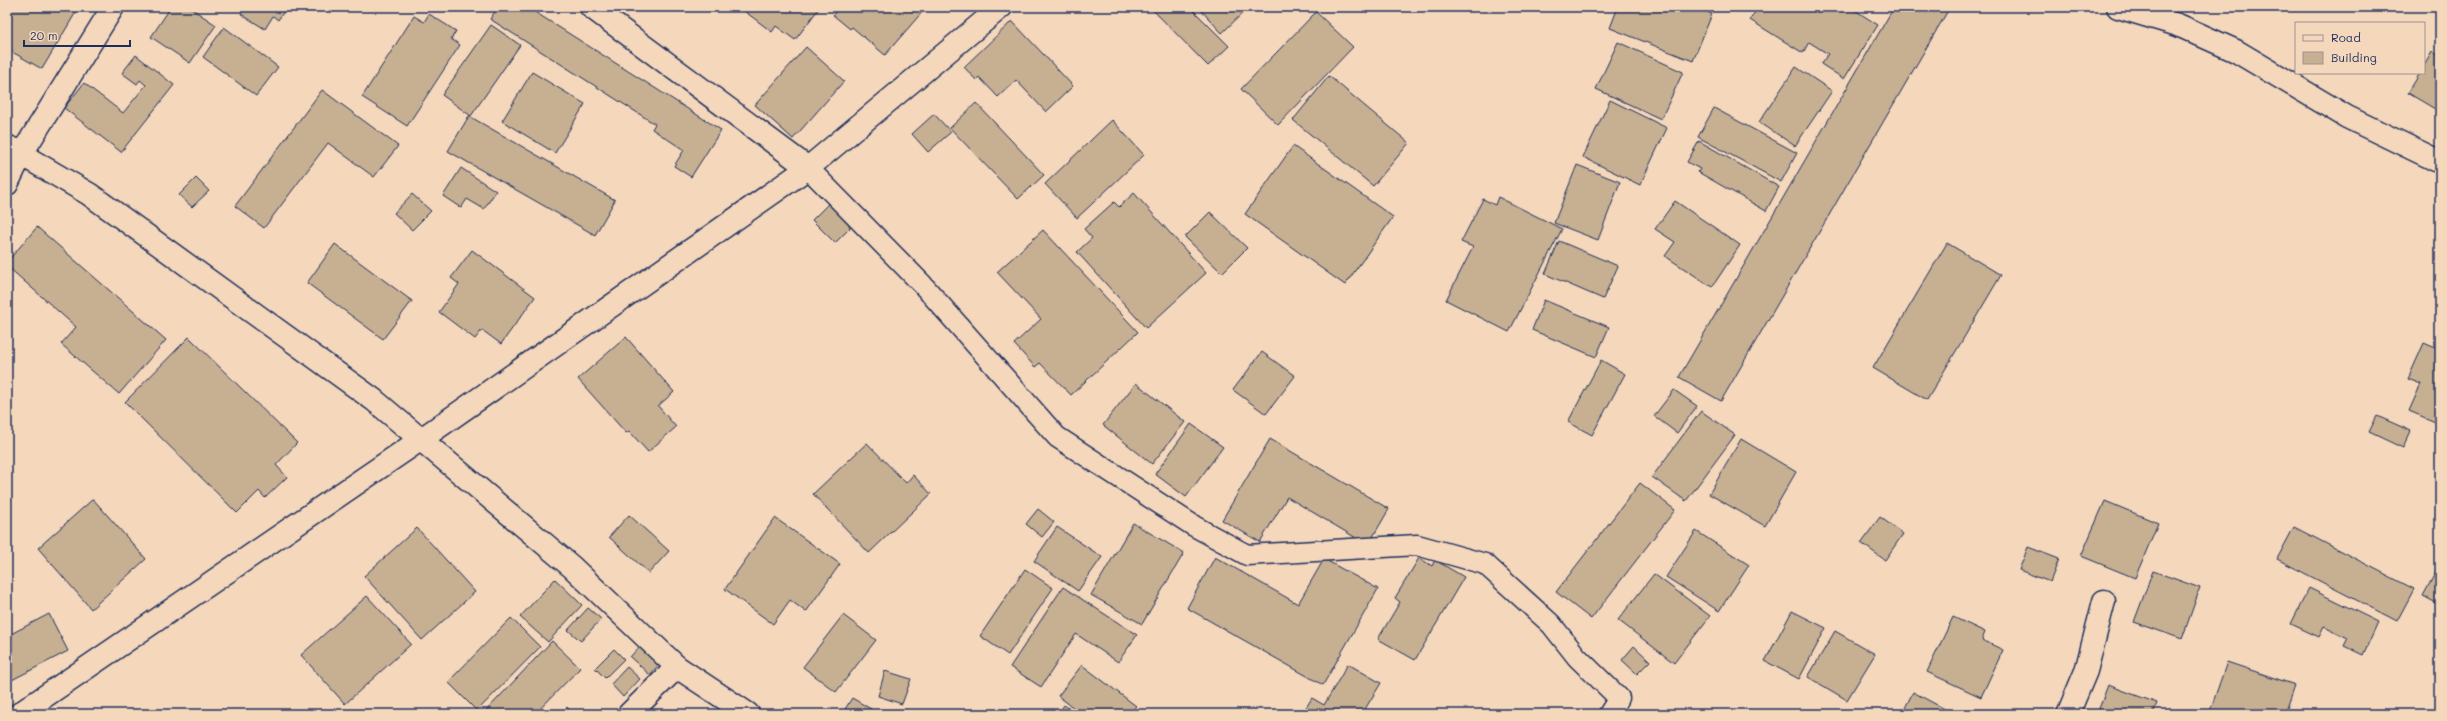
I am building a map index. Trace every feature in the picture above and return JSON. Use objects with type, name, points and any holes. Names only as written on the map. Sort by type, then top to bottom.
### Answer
[{"type":"street","points":[[7,184],[14,150],[113,7]]},
{"type":"street","points":[[591,7],[808,168]]},
{"type":"street","points":[[19,714],[420,440],[808,168],[1001,7]]},
{"type":"street","points":[[2118,7],[2178,25],[2236,51],[2347,117],[2440,162]]},
{"type":"street","points":[[14,150],[89,194],[374,400],[572,567],[677,667],[748,714]]},
{"type":"street","points":[[2068,714],[2086,671],[2104,601]]},
{"type":"street","points":[[629,714],[677,667]]},
{"type":"lane","points":[[808,168],[922,284],[1057,437],[1194,526],[1247,555],[1417,544],[1485,564],[1551,624],[1577,657],[1618,698],[1609,714]]},
{"type":"building","points":[[7,7],[79,7],[42,69],[7,49]]},
{"type":"building","points":[[171,7],[189,7],[216,25],[190,63],[151,37]]},
{"type":"building","points":[[245,7],[287,7],[278,20],[273,16],[265,29],[241,14]]},
{"type":"building","points":[[498,7],[527,7],[721,130],[691,177],[674,166],[684,150],[652,129],[655,124],[490,19]]},
{"type":"building","points":[[739,7],[820,7],[795,40],[776,26],[772,32]]},
{"type":"building","points":[[840,7],[919,7],[923,11],[885,55],[852,27],[850,29],[833,15]]},
{"type":"building","points":[[1150,7],[1190,7],[1229,46],[1208,66]]},
{"type":"building","points":[[1198,7],[1249,7],[1222,33]]},
{"type":"building","points":[[1618,7],[1695,7],[1712,14],[1693,61],[1610,28]]},
{"type":"building","points":[[1758,7],[1850,7],[1878,25],[1844,79],[1821,64],[1828,54],[1809,42],[1803,53],[1750,20]]},
{"type":"building","points":[[1894,7],[1950,7],[1721,401],[1679,377]]},
{"type":"building","points":[[1316,12],[1353,47],[1278,125],[1241,89]]},
{"type":"building","points":[[429,14],[456,31],[451,39],[460,45],[407,126],[362,97],[414,16],[424,22]]},
{"type":"building","points":[[1012,21],[1073,86],[1046,112],[1016,80],[998,97],[979,77],[976,80],[964,67]]},
{"type":"building","points":[[491,25],[520,45],[471,116],[442,95]]},
{"type":"building","points":[[224,27],[278,67],[256,96],[203,57]]},
{"type":"building","points":[[1618,42],[1683,72],[1661,119],[1596,89]]},
{"type":"building","points":[[806,47],[844,81],[793,139],[755,105]]},
{"type":"building","points":[[2432,52],[2440,57],[2440,112],[2408,93],[2419,74],[2425,74],[2425,64]]},
{"type":"building","points":[[136,55],[174,85],[121,152],[64,108],[84,83],[123,113],[146,85],[140,80],[137,84],[122,73]]},
{"type":"building","points":[[1796,67],[1832,91],[1795,146],[1759,122]]},
{"type":"building","points":[[532,72],[585,104],[555,153],[502,121]]},
{"type":"building","points":[[1329,76],[1409,143],[1373,186],[1293,120]]},
{"type":"building","points":[[322,90],[398,146],[374,177],[328,143],[264,228],[235,206]]},
{"type":"building","points":[[1610,100],[1667,128],[1640,185],[1583,157]]},
{"type":"building","points":[[976,103],[1044,175],[1018,199],[950,128]]},
{"type":"building","points":[[1714,108],[1797,153],[1781,182],[1698,137]]},
{"type":"building","points":[[934,114],[951,132],[928,152],[912,134]]},
{"type":"building","points":[[469,116],[615,200],[595,235],[448,151]]},
{"type":"building","points":[[1112,120],[1144,155],[1077,218],[1045,184]]},
{"type":"building","points":[[1699,141],[1779,187],[1766,211],[1698,172],[1700,169],[1687,162]]},
{"type":"building","points":[[1293,146],[1393,217],[1345,285],[1245,214]]},
{"type":"building","points":[[1577,165],[1620,182],[1598,240],[1554,223]]},
{"type":"building","points":[[461,168],[496,191],[484,209],[467,199],[461,208],[443,196]]},
{"type":"building","points":[[196,178],[209,191],[192,207],[179,195]]},
{"type":"building","points":[[1134,193],[1206,273],[1146,328],[1077,252],[1092,238],[1084,229],[1114,202],[1119,207]]},
{"type":"building","points":[[412,194],[431,211],[412,230],[394,213]]},
{"type":"building","points":[[1498,197],[1562,229],[1509,332],[1446,300],[1473,247],[1461,242],[1483,199],[1495,205]]},
{"type":"building","points":[[1675,201],[1740,245],[1712,287],[1665,256],[1675,242],[1655,229]]},
{"type":"building","points":[[828,204],[851,227],[835,243],[812,220]]},
{"type":"building","points":[[1210,212],[1247,248],[1222,273],[1185,237]]},
{"type":"building","points":[[37,227],[166,340],[119,394],[61,344],[76,327],[7,266],[7,262]]},
{"type":"building","points":[[1043,230],[1138,332],[1071,395],[1040,363],[1035,367],[1014,344],[1041,319],[997,272]]},
{"type":"building","points":[[1559,241],[1618,266],[1603,299],[1545,274]]},
{"type":"building","points":[[1947,243],[2001,275],[1927,400],[1873,368]]},
{"type":"building","points":[[335,244],[412,301],[383,339],[307,283]]},
{"type":"building","points":[[472,250],[535,297],[501,344],[482,330],[475,339],[439,312],[459,284],[451,278]]},
{"type":"building","points":[[1544,300],[1609,327],[1596,357],[1532,330]]},
{"type":"building","points":[[189,337],[297,443],[276,465],[287,477],[265,498],[259,491],[237,513],[125,402]]},
{"type":"building","points":[[626,337],[674,392],[658,406],[676,427],[648,452],[629,431],[626,433],[578,379]]},
{"type":"building","points":[[2424,343],[2440,350],[2440,424],[2409,411],[2421,384],[2408,379]]},
{"type":"building","points":[[1262,352],[1295,376],[1266,414],[1233,390]]},
{"type":"building","points":[[1601,360],[1625,374],[1592,435],[1568,422]]},
{"type":"building","points":[[1136,383],[1185,422],[1152,464],[1103,425]]},
{"type":"building","points":[[1674,390],[1697,406],[1677,433],[1654,416]]},
{"type":"building","points":[[1701,411],[1735,435],[1686,501],[1652,477]]},
{"type":"building","points":[[2377,416],[2411,431],[2403,448],[2369,432]]},
{"type":"building","points":[[1191,424],[1223,447],[1186,497],[1155,474]]},
{"type":"building","points":[[1270,439],[1389,509],[1368,545],[1287,497],[1260,542],[1222,520]]},
{"type":"building","points":[[1741,439],[1796,472],[1765,526],[1709,494]]},
{"type":"building","points":[[867,443],[906,483],[913,475],[931,494],[869,553],[813,494]]},
{"type":"building","points":[[1640,483],[1675,510],[1591,619],[1556,592]]},
{"type":"building","points":[[93,499],[146,559],[91,609],[38,548]]},
{"type":"building","points":[[2105,501],[2158,523],[2135,578],[2081,556]]},
{"type":"building","points":[[1038,509],[1054,522],[1042,537],[1026,524]]},
{"type":"building","points":[[629,515],[669,551],[649,573],[609,537]]},
{"type":"building","points":[[1880,517],[1903,534],[1885,560],[1861,543]]},
{"type":"building","points":[[775,518],[840,564],[806,612],[790,600],[773,624],[725,589]]},
{"type":"building","points":[[1133,523],[1184,553],[1142,624],[1091,595]]},
{"type":"building","points":[[1057,527],[1102,557],[1078,591],[1034,561]]},
{"type":"building","points":[[2294,527],[2414,589],[2397,621],[2277,559]]},
{"type":"building","points":[[417,528],[475,592],[422,640],[364,576]]},
{"type":"building","points":[[1696,531],[1749,565],[1719,611],[1666,577]]},
{"type":"building","points":[[2028,547],[2059,559],[2050,582],[2019,570]]},
{"type":"building","points":[[1215,557],[1298,604],[1324,559],[1378,589],[1323,685],[1187,608]]},
{"type":"building","points":[[1419,558],[1432,566],[1435,560],[1464,577],[1415,660],[1378,639],[1400,602],[1395,598]]},
{"type":"building","points":[[2440,564],[2440,605],[2423,596]]},
{"type":"building","points":[[1025,569],[1053,588],[1008,655],[980,636]]},
{"type":"building","points":[[2153,571],[2200,588],[2182,639],[2134,622]]},
{"type":"building","points":[[1654,574],[1710,616],[1674,663],[1618,620]]},
{"type":"building","points":[[555,579],[582,605],[548,642],[520,617]]},
{"type":"building","points":[[1063,587],[1137,635],[1118,662],[1076,634],[1041,687],[1010,667]]},
{"type":"building","points":[[2309,588],[2378,622],[2363,655],[2344,646],[2348,638],[2324,627],[2319,637],[2291,624]]},
{"type":"building","points":[[367,596],[411,644],[345,704],[301,655]]},
{"type":"building","points":[[588,608],[601,619],[581,641],[568,630]]},
{"type":"building","points":[[1792,611],[1826,628],[1799,679],[1765,661]]},
{"type":"building","points":[[49,614],[68,651],[8,682],[7,636]]},
{"type":"building","points":[[843,615],[876,640],[836,692],[803,667]]},
{"type":"building","points":[[1953,617],[1985,632],[1982,640],[2003,650],[1981,697],[1927,672]]},
{"type":"building","points":[[511,618],[540,647],[477,711],[448,682]]},
{"type":"building","points":[[1835,631],[1875,654],[1847,700],[1808,677]]},
{"type":"building","points":[[552,641],[580,668],[535,714],[485,714],[484,713]]},
{"type":"building","points":[[643,643],[662,661],[650,675],[630,657]]},
{"type":"building","points":[[1634,646],[1650,661],[1637,674],[1622,660]]},
{"type":"building","points":[[614,649],[624,659],[605,678],[595,668]]},
{"type":"building","points":[[2227,662],[2295,685],[2285,714],[2218,714],[2210,711]]},
{"type":"building","points":[[1348,664],[1381,683],[1362,714],[1302,714],[1312,698],[1324,705]]},
{"type":"building","points":[[1082,665],[1136,706],[1129,714],[1082,714],[1058,696]]},
{"type":"building","points":[[627,667],[640,679],[623,697],[611,684]]},
{"type":"building","points":[[885,671],[911,679],[902,704],[878,696]]},
{"type":"building","points":[[2108,685],[2157,703],[2153,714],[2097,714]]},
{"type":"building","points":[[1913,692],[1954,714],[1902,714]]},
{"type":"building","points":[[852,698],[871,709],[869,714],[842,714]]},
{"type":"building","points":[[1064,705],[1077,714],[1058,714]]},
{"type":"building","points":[[567,707],[573,714],[560,714]]}]
